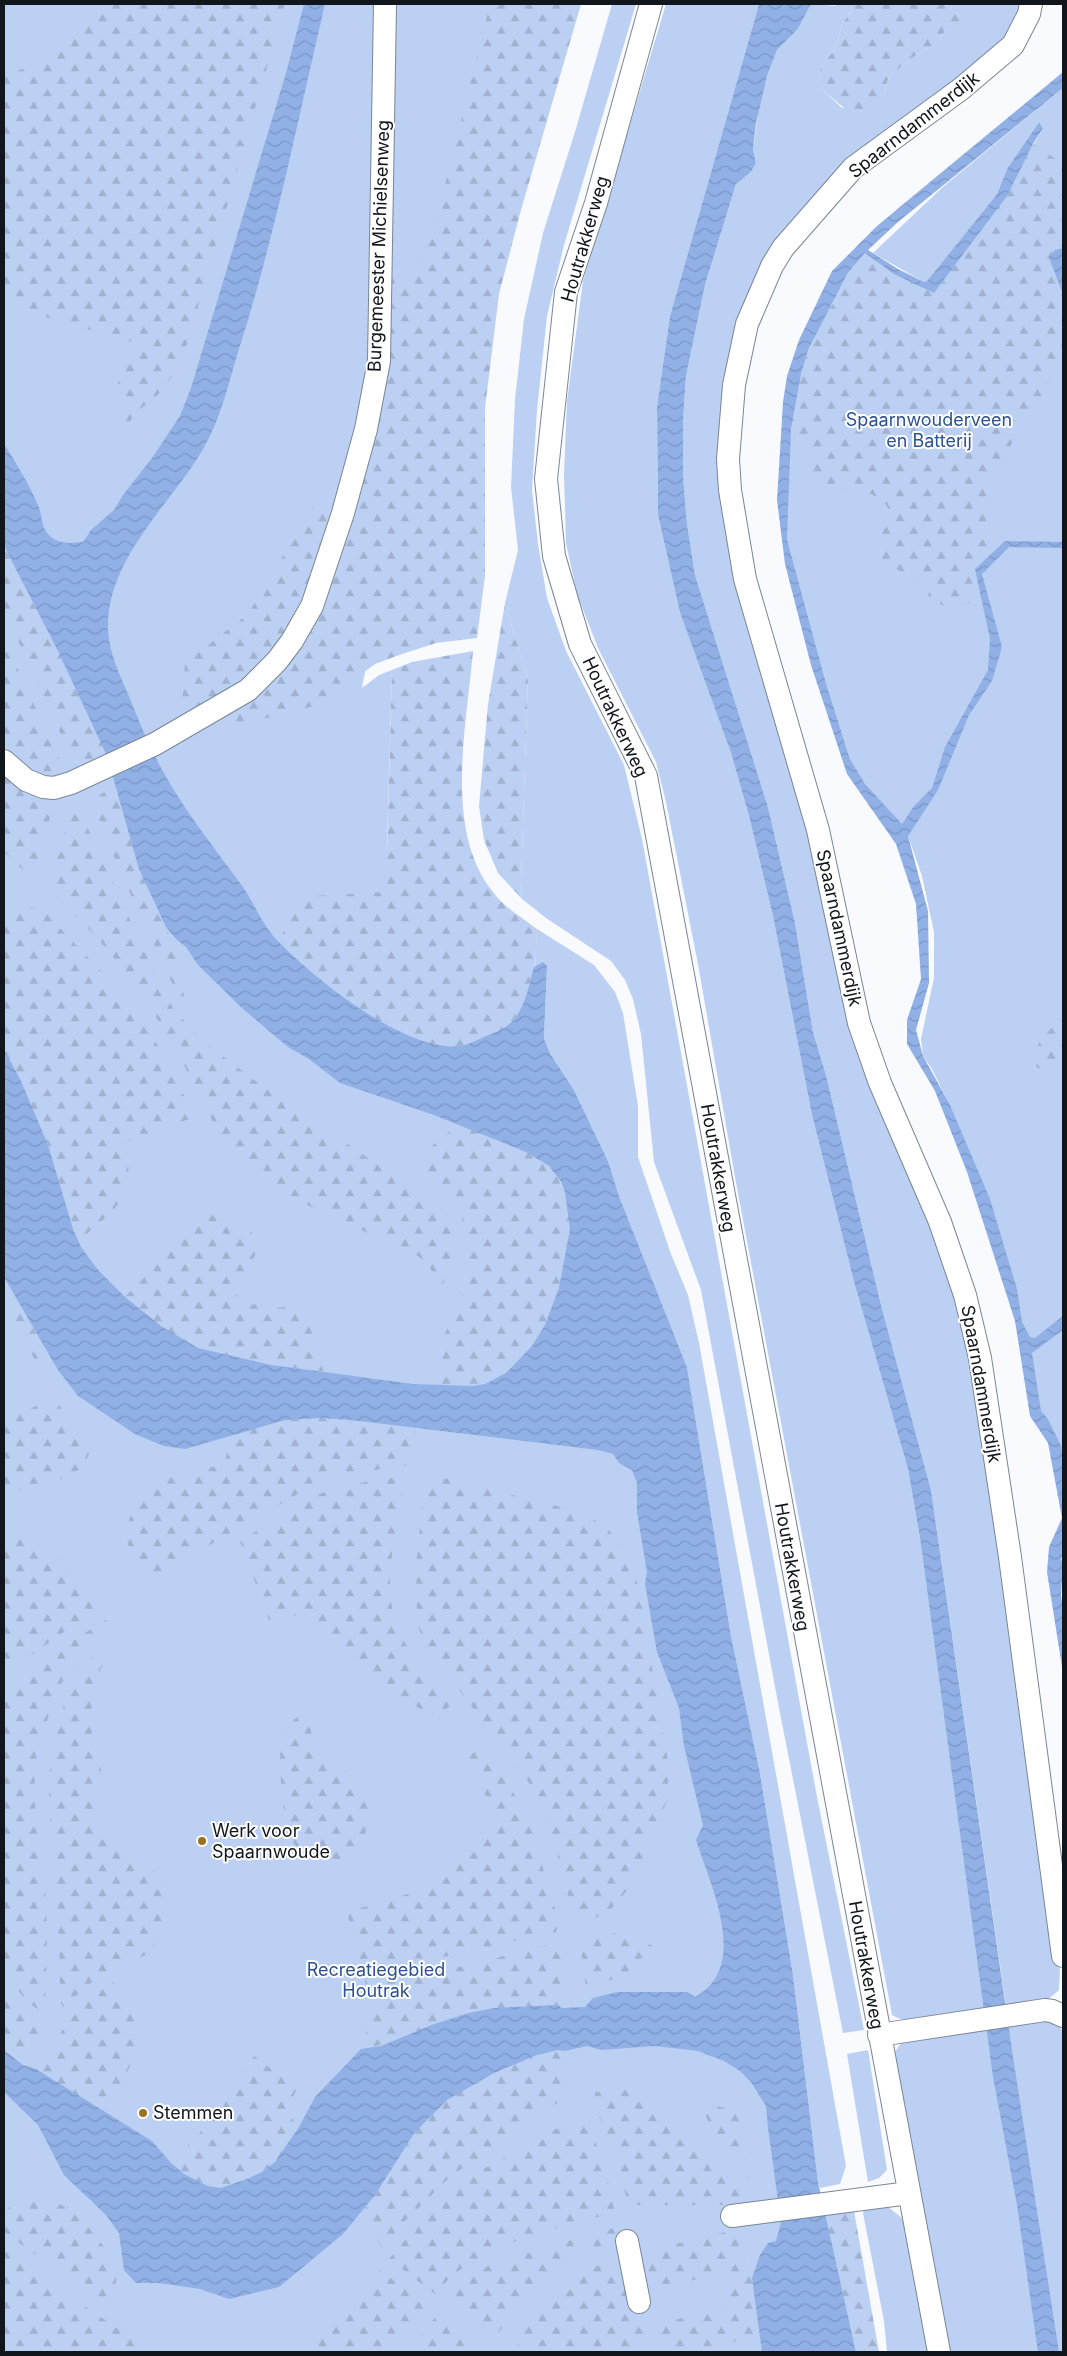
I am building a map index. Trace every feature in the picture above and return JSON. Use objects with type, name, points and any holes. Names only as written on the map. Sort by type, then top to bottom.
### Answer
[{"type":"street","name":"Burgemeester Michielsenweg","points":[[4,761],[26,780],[43,787],[54,788],[98,772],[156,744],[248,690],[277,661],[292,641],[312,606],[343,513],[366,429],[379,361],[385,4]]},
{"type":"street","name":"Houtrakkerweg","points":[[651,4],[596,203],[566,292],[546,479],[554,556],[580,644],[646,776],[938,2352]]},
{"type":"street","name":"Spaarndammerdijk","points":[[1031,4],[1027,20],[1013,44],[961,89],[853,168],[783,248],[772,266],[747,324],[733,394],[728,459],[730,490],[745,578],[820,838],[859,1023],[880,1083],[940,1222],[965,1295],[980,1358],[1010,1557],[1063,1956]]},
{"type":"street","points":[[878,2035],[1045,2010],[1062,2012]]},
{"type":"street","points":[[732,2216],[909,2193]]},
{"type":"street","points":[[627,2241],[639,2302]]},
{"type":"green space","name":"Recreatiegebied Houtrak","points":[[4,4],[490,4],[362,688],[379,675],[392,670],[387,846],[645,1361],[817,2352],[4,2352]]},
{"type":"green space","points":[[102,4],[285,4],[182,362],[156,397],[135,411],[127,429],[120,405],[113,395],[136,343],[28,312],[18,301],[4,294],[4,78],[57,51]]},
{"type":"green space","points":[[490,4],[581,4],[521,210],[499,294],[485,408],[485,576],[477,638],[436,643],[402,654],[375,664],[321,704],[237,726],[226,719],[258,693],[289,659],[383,366],[392,278],[416,273],[433,233]]},
{"type":"green space","points":[[612,4],[636,4],[564,245],[547,316],[537,410],[532,490],[538,544],[547,598],[566,651],[624,765],[642,839],[816,1792],[864,2030],[843,2033],[779,1708],[701,1290],[654,1162],[641,1034],[633,999],[625,980],[611,961],[546,918],[522,899],[528,679],[505,603],[518,550],[511,487],[515,400],[524,319],[543,233],[575,132]]},
{"type":"green space","points":[[666,4],[759,4],[670,316],[657,406],[658,515],[680,613],[731,753],[749,816],[773,916],[812,1115],[854,1282],[908,1469],[920,1538],[985,2011],[911,2021],[892,2015],[735,1177],[698,964],[666,802],[656,762],[598,648],[577,594],[566,543],[564,475],[567,401],[583,281]]},
{"type":"green space","points":[[811,4],[853,7],[842,25],[835,49],[820,68],[819,79],[825,92],[842,108],[883,98],[889,76],[916,55],[933,46],[947,29],[951,7],[944,4],[1020,4],[1014,26],[997,50],[808,208],[729,375],[750,619],[921,1195],[965,1323],[1060,1972],[1059,1990],[1045,2002],[1006,2006],[931,1490],[881,1305],[826,1075],[813,1032],[795,923],[768,807],[695,575],[687,524],[683,475],[683,422],[686,376],[705,285],[736,184],[751,172],[756,163],[753,149],[759,106],[767,76],[777,50],[798,29]]},
{"type":"green space","points":[[834,4],[944,4],[951,7],[963,26],[947,29],[933,46],[916,55],[889,76],[883,98],[873,112],[854,116],[825,92],[819,79],[820,68],[835,49],[842,25],[853,7],[840,9]]},
{"type":"green space","name":"Spaarnwouderveen en Batterij","points":[[1063,88],[1063,248],[1055,250],[1063,294],[1063,1483],[1057,1449],[1038,1419],[1033,1364],[963,1142],[952,1110],[932,1069],[923,1056],[921,1039],[934,978],[934,932],[922,876],[908,836],[862,781],[850,759],[826,683],[787,539],[787,479],[790,440],[809,348],[848,273],[865,253],[934,293],[1034,144],[1043,128],[1039,122],[1007,169],[997,194],[927,281],[924,282],[873,253],[944,186]]},
{"type":"green space","name":"Spaarnwouderveen en Batterij","points":[[1033,144],[1059,161],[1063,170],[1063,260],[1060,268],[1063,276],[1063,354],[1033,411],[990,477],[986,527],[998,562],[969,603],[952,610],[928,598],[930,584],[896,569],[884,561],[879,547],[888,515],[888,508],[883,502],[873,495],[860,491],[816,486],[808,472],[809,445],[790,440],[797,388],[813,341],[824,319],[852,277],[870,257],[894,274],[934,293],[1007,196]]},
{"type":"green space","points":[[315,503],[336,511],[317,570],[287,635],[241,684],[208,709],[182,703],[185,663],[248,614]]},
{"type":"green space","points":[[4,546],[57,649],[107,756],[79,769],[73,762],[24,652],[4,617]]},
{"type":"green space","points":[[505,603],[528,679],[522,899],[498,873],[484,840],[479,806],[488,704]]},
{"type":"green space","points":[[4,639],[66,774],[46,782],[4,752]]},
{"type":"green space","points":[[473,651],[462,776],[463,808],[468,839],[478,867],[493,892],[508,907],[537,929],[536,952],[530,988],[521,1010],[511,1022],[485,1037],[466,1045],[437,1045],[413,1038],[387,1026],[362,1010],[315,974],[278,941],[298,907],[314,896],[386,892],[392,670],[412,662]]},
{"type":"green space","points":[[4,772],[56,797],[35,868],[28,874],[4,852]]},
{"type":"green space","points":[[115,786],[139,869],[166,927],[178,962],[185,1002],[173,985],[122,876],[91,800]]},
{"type":"green space","points":[[78,807],[156,976],[174,1010],[202,1040],[278,1098],[442,1207],[452,1231],[453,1267],[445,1279],[438,1299],[434,1276],[430,1268],[415,1254],[289,1195],[245,1163],[223,1138],[162,1026],[135,985],[88,928],[52,894],[51,883],[70,811]]},
{"type":"green space","points":[[24,907],[43,910],[128,1000],[150,1031],[195,1117],[130,1140],[125,1146],[128,1178],[120,1201],[112,1211],[78,1241],[48,1145],[21,1081],[4,1049],[4,926]]},
{"type":"green space","points":[[537,929],[594,965],[615,992],[623,1013],[638,1106],[638,1157],[671,1254],[688,1295],[699,1343],[846,2166],[840,2184],[820,2188],[818,2182],[793,1975],[760,1773],[731,1636],[687,1367],[619,1196],[608,1161],[574,1090],[551,1055],[544,1039],[547,966],[535,967]]},
{"type":"green space","points":[[1063,1019],[1063,1061],[1047,1072],[1034,1066],[1040,1038]]},
{"type":"green space","points":[[459,1125],[519,1148],[549,1166],[563,1187],[569,1213],[569,1243],[563,1274],[553,1305],[539,1333],[523,1357],[505,1373],[481,1384],[440,1386],[445,1333],[462,1303],[467,1274],[467,1240],[460,1209],[453,1196],[414,1171],[436,1141]]},
{"type":"green space","points":[[214,1214],[247,1229],[253,1234],[260,1247],[234,1291],[245,1305],[268,1304],[278,1308],[291,1306],[301,1309],[309,1319],[314,1344],[324,1372],[259,1363],[210,1352],[168,1331],[125,1297],[202,1219]]},
{"type":"green space","points":[[21,1307],[51,1359],[43,1369],[39,1367],[15,1325],[14,1317]]},
{"type":"green space","points":[[51,1399],[60,1406],[74,1432],[84,1441],[89,1453],[84,1467],[62,1478],[4,1495],[4,1421]]},
{"type":"green space","points":[[321,1418],[416,1428],[411,1463],[402,1467],[351,1472],[324,1479],[147,1581],[129,1547],[124,1532],[140,1494],[158,1482],[190,1471],[218,1466],[226,1458],[227,1453],[223,1437],[285,1420]]},
{"type":"green space","points":[[435,1476],[585,1513],[608,1529],[627,1553],[638,1585],[669,1767],[667,1801],[631,1886],[611,1909],[582,1926],[575,1923],[557,1852],[538,1797],[442,1667],[426,1644],[417,1625],[416,1565],[423,1498],[427,1482]]},
{"type":"green space","points":[[399,1477],[404,1485],[394,1537],[390,1575],[392,1610],[397,1626],[408,1648],[451,1706],[439,1714],[431,1715],[405,1700],[314,1626],[305,1614],[269,1620],[240,1541],[319,1494],[347,1485]]},
{"type":"green space","points":[[4,1534],[35,1544],[60,1560],[81,1582],[100,1609],[10,1670],[4,1677]]},
{"type":"green space","points":[[113,1615],[108,1633],[87,1650],[65,1676],[38,1742],[34,1787],[37,1835],[45,1886],[47,1931],[45,2014],[22,1995],[4,1970],[4,1694],[53,1654]]},
{"type":"green space","points":[[98,1650],[106,1656],[97,1678],[95,1698],[90,1713],[93,1726],[90,1745],[98,1758],[101,1769],[92,1817],[93,1826],[103,1838],[161,1875],[169,1885],[169,1899],[152,1952],[98,1977],[63,2007],[60,2001],[58,1919],[49,1795],[50,1765],[55,1735],[63,1707],[78,1678]]},
{"type":"green space","points":[[300,1715],[310,1722],[316,1746],[346,1770],[368,1798],[370,1811],[364,1835],[355,1855],[343,1864],[325,1865],[307,1857],[293,1843],[287,1829],[282,1788],[281,1747],[282,1739],[287,1729]]},
{"type":"green space","points":[[485,1751],[513,1792],[533,1834],[559,1922],[556,1932],[443,1957],[361,1962],[347,1912],[438,1885],[486,1840],[492,1828],[493,1816],[484,1791],[467,1763],[470,1754]]},
{"type":"green space","points":[[621,1931],[653,1946],[624,1976],[586,1987],[580,1943]]},
{"type":"green space","points":[[560,1942],[562,1948],[560,1978],[562,2008],[558,2005],[502,2008],[474,2012],[447,2019],[383,2044],[361,2049],[371,2018],[364,1973],[455,1968]]},
{"type":"green space","points":[[113,1982],[134,2018],[139,2045],[120,2089],[99,2110],[36,2069],[61,2032],[79,2010],[89,1999]]},
{"type":"green space","points":[[4,1990],[43,2037],[23,2065],[4,2050]]},
{"type":"green space","points":[[1041,2018],[1057,2024],[1063,2031],[1063,2352],[947,2352],[893,2055],[901,2043]]},
{"type":"green space","points":[[558,2050],[565,2051],[565,2099],[535,2116],[488,2153],[453,2174],[402,2224],[382,2248],[367,2219],[365,2208],[408,2141],[429,2116],[461,2090],[499,2070]]},
{"type":"green space","points":[[868,2050],[887,2170],[879,2178],[868,2182],[847,2054]]},
{"type":"green space","points":[[254,2056],[297,2089],[286,2110],[299,2127],[275,2162],[255,2176],[230,2185],[212,2186],[204,2184],[188,2176],[171,2163],[199,2134]]},
{"type":"green space","points":[[636,2090],[659,2107],[728,2183],[749,2201],[722,2205],[628,2205],[617,2158],[596,2110],[595,2092],[611,2093]]},
{"type":"green space","points":[[694,2099],[738,2112],[748,2181]]},
{"type":"green space","points":[[588,2122],[604,2165],[615,2212],[542,2232],[494,2250],[452,2276],[435,2294],[389,2259],[425,2216],[451,2190],[478,2172],[556,2129]]},
{"type":"green space","points":[[40,2196],[59,2204],[77,2216],[94,2234],[109,2255],[114,2264],[116,2281],[106,2305],[4,2232],[4,2211],[15,2203]]},
{"type":"green space","points":[[887,2206],[903,2219],[930,2352],[887,2352],[884,2321],[863,2213],[864,2209]]},
{"type":"green space","points":[[854,2211],[879,2352],[856,2352],[824,2214]]},
{"type":"green space","points":[[617,2227],[619,2241],[570,2257],[545,2275],[520,2303],[499,2332],[489,2328],[450,2299],[470,2277],[493,2263]]},
{"type":"green space","points":[[734,2230],[752,2278],[759,2336],[704,2348],[678,2351],[657,2341],[652,2325],[731,2307],[724,2273],[643,2292],[633,2254]]},
{"type":"green space","points":[[4,2247],[65,2293],[153,2352],[4,2352]]},
{"type":"green space","points":[[622,2258],[641,2320],[647,2349],[652,2352],[521,2352],[517,2349],[521,2338],[532,2322],[560,2290],[582,2273]]},
{"type":"green space","points":[[380,2270],[426,2305],[388,2352],[304,2352],[322,2338]]},
{"type":"green space","points":[[438,2314],[480,2341],[487,2351],[407,2352]]},
{"type":"water","points":[[304,4],[325,4],[275,221],[252,306],[219,414],[209,439],[188,472],[142,535],[128,557],[117,580],[110,604],[108,629],[110,646],[118,670],[150,745],[165,775],[183,804],[243,887],[271,933],[312,973],[336,991],[387,1025],[414,1038],[438,1045],[461,1046],[498,1031],[512,1021],[519,1013],[525,1000],[534,967],[543,962],[547,966],[544,1039],[551,1055],[574,1090],[608,1161],[619,1196],[687,1367],[731,1636],[760,1773],[793,1975],[818,2182],[856,2352],[762,2352],[752,2278],[760,2255],[768,2243],[776,2241],[781,2222],[766,2106],[751,2082],[740,2071],[724,2061],[698,2051],[655,2046],[601,2050],[587,2046],[537,2055],[494,2073],[447,2100],[415,2132],[375,2195],[343,2234],[279,2287],[229,2299],[200,2289],[159,2283],[136,2283],[124,2270],[119,2233],[106,2215],[64,2175],[38,2125],[4,2092],[4,2050],[23,2065],[36,2069],[152,2141],[171,2163],[184,2174],[208,2186],[221,2188],[262,2172],[275,2162],[299,2127],[315,2097],[361,2049],[381,2046],[434,2024],[469,2013],[494,2008],[558,2005],[562,2008],[585,2007],[593,1998],[617,1992],[687,1992],[695,1997],[712,1983],[721,1966],[724,1946],[717,1901],[696,1840],[703,1825],[684,1746],[679,1708],[657,1652],[645,1584],[647,1572],[637,1512],[637,1483],[632,1470],[619,1463],[613,1454],[598,1450],[321,1418],[285,1420],[185,1449],[164,1446],[135,1434],[78,1396],[58,1370],[4,1277],[4,1049],[21,1081],[48,1145],[73,1229],[81,1247],[98,1270],[125,1297],[161,1326],[198,1348],[271,1365],[413,1384],[473,1386],[485,1384],[506,1373],[532,1346],[545,1325],[559,1288],[570,1229],[565,1193],[561,1182],[549,1166],[526,1152],[434,1115],[340,1083],[309,1059],[288,1047],[243,1009],[198,965],[186,947],[166,927],[139,869],[107,756],[57,649],[4,546],[4,444],[40,509],[43,525],[47,533],[54,539],[62,542],[83,542],[91,530],[114,510],[180,416],[191,388],[286,73]]},
{"type":"water","points":[[759,4],[811,4],[798,29],[777,50],[767,76],[756,123],[753,149],[756,163],[751,172],[736,184],[705,285],[686,376],[683,422],[683,475],[687,524],[695,575],[768,807],[795,923],[813,1032],[826,1075],[881,1305],[931,1490],[1013,2057],[1059,2352],[1038,2352],[1017,2205],[993,2077],[920,1538],[908,1469],[854,1282],[812,1115],[773,916],[749,816],[731,753],[680,613],[658,515],[657,406],[670,316]]},
{"type":"water","points":[[1063,72],[1063,88],[898,222],[868,250],[898,269],[924,282],[927,281],[997,194],[1007,169],[1039,122],[1043,128],[1007,196],[934,293],[894,274],[865,253],[848,273],[809,348],[801,374],[791,429],[787,539],[826,683],[850,759],[865,784],[902,824],[914,806],[932,788],[945,747],[988,670],[990,639],[975,569],[1005,541],[1063,542],[1063,548],[1009,547],[982,574],[1002,647],[992,681],[969,715],[938,790],[908,836],[928,911],[929,983],[916,1030],[923,1056],[950,1105],[990,1199],[1017,1289],[1022,1322],[1030,1337],[1035,1338],[1063,1316],[1063,1330],[1032,1353],[1041,1411],[1048,1419],[1061,1446],[1063,1458],[1063,1554],[1061,1560],[1063,1561],[1061,1595],[1063,1609],[1063,1673],[1047,1572],[1049,1547],[1062,1518],[1048,1443],[1030,1416],[1015,1321],[967,1172],[935,1091],[907,1044],[907,1020],[921,979],[916,904],[896,844],[847,774],[811,665],[785,564],[777,500],[783,402],[787,376],[799,340],[832,271],[876,227]]},
{"type":"water","points":[[1063,248],[1063,294],[1049,258],[1055,250]]},
{"type":"place","name":"Werk voor Spaarnwoude","points":[[202,1841]]},
{"type":"place","name":"Stemmen","points":[[143,2113]]}]
